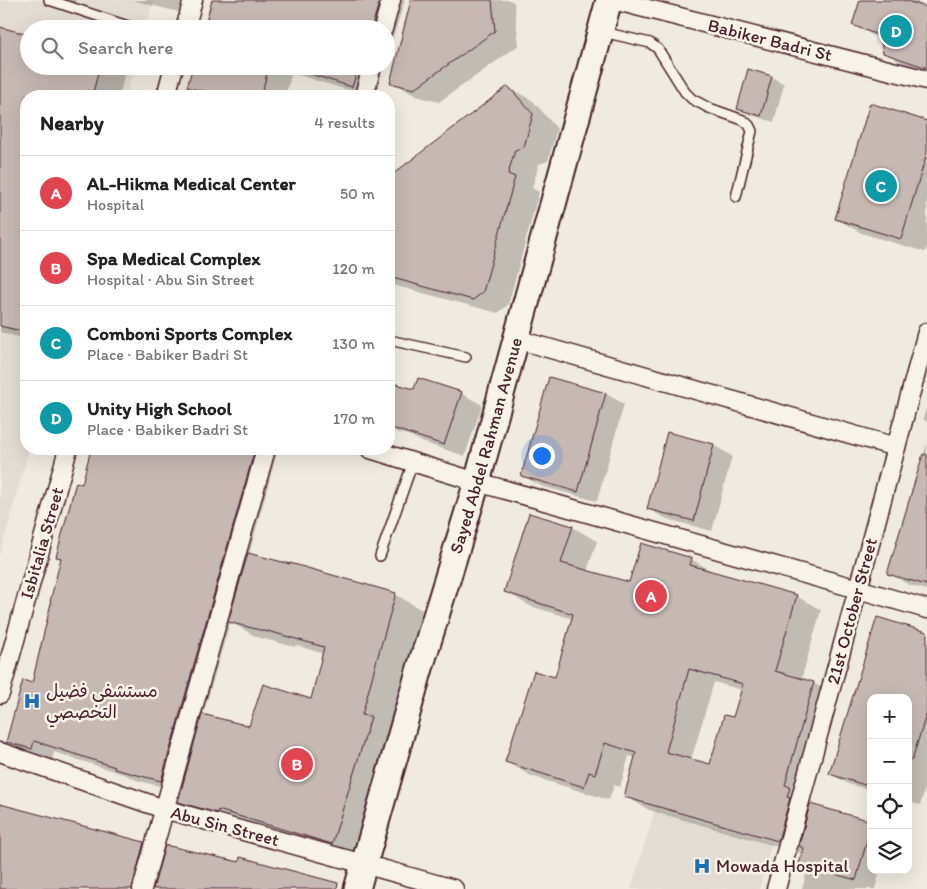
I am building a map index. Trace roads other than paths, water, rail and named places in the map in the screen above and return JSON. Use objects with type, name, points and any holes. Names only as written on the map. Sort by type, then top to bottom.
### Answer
[{"type":"street","points":[[187,20],[193,0]]},
{"type":"street","points":[[384,20],[390,0]]},
{"type":"street","name":"Sayed Abdel Rahman Avenue","points":[[357,889],[420,668],[477,482],[609,0]]},
{"type":"street","name":"Babiker Badri St","points":[[613,0],[927,80]]},
{"type":"street","points":[[168,90],[172,75]]},
{"type":"street","points":[[366,90],[370,75]]},
{"type":"street","name":"21st October Street","points":[[776,889],[927,332]]},
{"type":"street","points":[[516,339],[896,447]]},
{"type":"street","name":"Isbitalia Street","points":[[0,694],[66,455]]},
{"type":"street","points":[[142,889],[264,455]]},
{"type":"street","points":[[390,455],[477,482],[927,609]]},
{"type":"street","name":"Abu Sin Street","points":[[0,752],[164,809],[454,889]]},
{"type":"lane","points":[[49,0],[110,20]]},
{"type":"lane","points":[[600,32],[650,43],[658,49],[685,92],[692,99],[709,108],[743,120],[749,125],[752,131],[736,197]]},
{"type":"lane","points":[[395,341],[466,357]]},
{"type":"lane","points":[[380,556],[413,462]]},
{"type":"place","name":"Unity High School","points":[[896,31]]},
{"type":"place","name":"Comboni Sports Complex","points":[[881,186]]},
{"type":"place","name":"AL-Hikma Medical Center","points":[[651,596]]},
{"type":"place","name":"مستشفى فضيل التخصصي","points":[[32,701]]},
{"type":"place","name":"Spa Medical Complex","points":[[297,764]]},
{"type":"place","name":"Mowada Hospital","points":[[702,866]]}]
